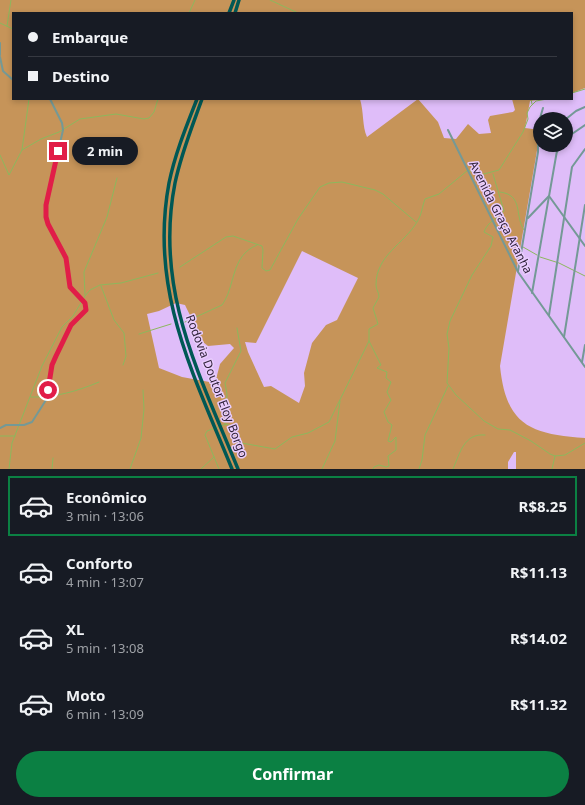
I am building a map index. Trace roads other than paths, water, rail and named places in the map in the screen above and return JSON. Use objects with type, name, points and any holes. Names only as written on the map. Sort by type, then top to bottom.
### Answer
[{"type":"highway","points":[[229,12],[234,0]]},
{"type":"highway","points":[[235,12],[239,0]]},
{"type":"highway","name":"Rodovia Doutor Eloy Borgo","points":[[197,100],[179,145],[169,188],[164,225],[165,269],[170,301],[180,338],[232,469]]},
{"type":"highway","name":"Rodovia Doutor Eloy Borgo","points":[[202,100],[182,152],[174,188],[170,226],[170,268],[177,310],[186,341],[238,469]]},
{"type":"street","points":[[0,43],[0,56],[3,71],[12,79]]},
{"type":"street","points":[[0,428],[6,425],[24,425],[32,422],[46,400],[52,365],[71,325],[86,310],[85,303],[70,287],[66,258],[48,224],[46,217],[46,205],[63,130],[62,123],[50,100]]},
{"type":"street","points":[[573,113],[585,107]]},
{"type":"street","points":[[518,272],[538,152],[538,125],[543,108]]},
{"type":"street","points":[[573,133],[585,125]]},
{"type":"street","name":"Avenida Graça Aranha","points":[[448,130],[518,272],[585,367]]},
{"type":"street","points":[[549,316],[563,216],[572,167],[585,149]]},
{"type":"street","points":[[532,293],[548,196],[557,153]]},
{"type":"street","points":[[527,219],[548,196]]},
{"type":"street","points":[[548,196],[585,246]]},
{"type":"street","points":[[564,338],[585,204]]},
{"type":"street","points":[[582,363],[585,345]]},
{"type":"waterway","points":[[7,26],[11,0]]},
{"type":"waterway","points":[[189,12],[195,0]]},
{"type":"waterway","points":[[270,0],[296,12]]},
{"type":"waterway","points":[[0,23],[12,29]]},
{"type":"waterway","points":[[573,93],[585,89]]},
{"type":"waterway","points":[[0,155],[9,175],[22,150],[29,100]]},
{"type":"waterway","points":[[22,150],[41,139],[59,132],[80,119],[116,114],[144,119],[149,118],[154,112],[158,100]]},
{"type":"waterway","points":[[531,100],[532,104]]},
{"type":"waterway","points":[[221,426],[227,424],[230,426],[236,442],[275,449],[292,437],[308,433],[329,422],[369,341],[369,329],[378,324],[373,308],[379,297],[376,288],[377,275],[386,258],[412,230],[421,213],[425,199],[439,194],[468,170],[480,175],[499,170],[523,132],[528,119],[527,113],[530,107],[536,101],[542,100]]},
{"type":"waterway","points":[[493,174],[504,211],[490,223],[484,232],[493,237],[491,246],[472,275],[450,321],[447,334],[449,348],[447,383],[456,395],[484,421],[498,429],[510,430],[531,441],[550,454],[555,456],[565,455],[585,443]]},
{"type":"waterway","points":[[85,295],[84,272],[107,217],[117,178]]},
{"type":"waterway","points":[[180,267],[226,237],[233,236],[262,246],[262,268],[266,271],[270,270],[298,219],[320,187],[329,183],[342,182],[375,190],[383,194],[416,222]]},
{"type":"waterway","points":[[500,192],[508,194],[516,201],[519,218],[524,230]]},
{"type":"waterway","points":[[185,322],[222,305],[230,289],[242,256],[248,250],[257,245]]},
{"type":"waterway","points":[[523,247],[537,255]]},
{"type":"waterway","points":[[540,257],[559,263],[585,276]]},
{"type":"waterway","points":[[9,469],[12,443],[42,366],[62,327],[73,316],[85,296],[90,290],[100,285],[121,283],[158,273]]},
{"type":"waterway","points":[[101,286],[114,320],[124,333],[126,356],[123,365]]},
{"type":"waterway","points":[[139,334],[171,324]]},
{"type":"waterway","points":[[225,424],[227,394],[225,383],[241,351],[237,328]]},
{"type":"waterway","points":[[369,341],[381,365],[377,368],[387,372],[386,378],[391,382],[387,392],[391,400],[384,412],[388,422],[392,425],[388,441],[391,442],[396,437],[396,450],[388,456],[389,466],[386,467],[379,465],[373,469]]},
{"type":"waterway","points":[[31,397],[66,393],[99,382]]},
{"type":"waterway","points":[[419,469],[422,460],[425,435],[448,386]]},
{"type":"waterway","points":[[130,469],[141,438],[144,409],[143,390]]},
{"type":"waterway","points":[[322,469],[335,441],[340,401]]},
{"type":"waterway","points":[[218,427],[207,431],[205,435],[219,469]]},
{"type":"waterway","points":[[453,469],[467,441],[472,437],[485,435]]},
{"type":"waterway","points":[[0,436],[15,436]]},
{"type":"waterway","points":[[552,469],[555,456]]},
{"type":"waterway","points":[[201,469],[214,457]]},
{"type":"waterway","points":[[52,469],[53,458]]}]
